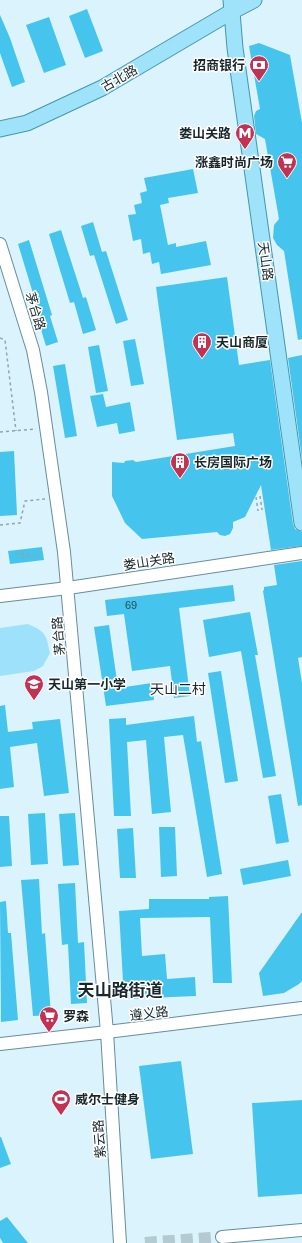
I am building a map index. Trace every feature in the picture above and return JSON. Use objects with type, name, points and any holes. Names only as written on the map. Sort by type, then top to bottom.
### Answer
[{"type":"main road","name":"古北路","points":[[0,129],[27,124],[102,88],[233,4],[254,0]]},
{"type":"main road","name":"天山路","points":[[233,4],[302,523]]},
{"type":"street","name":"茅台路","points":[[0,244],[33,350],[41,392],[56,498],[68,588],[107,1032]]},
{"type":"street","name":"娄山关路","points":[[0,596],[68,588],[302,553]]},
{"type":"street","name":"遵义路","points":[[0,1044],[302,1008]]},
{"type":"street","name":"紫云路","points":[[107,1032],[120,1243]]},
{"type":"street","points":[[222,1237],[302,1230]]},
{"type":"path","points":[[0,338],[5,340],[16,431]]},
{"type":"path","points":[[0,432],[46,427]]},
{"type":"path","points":[[260,496],[262,510]]},
{"type":"path","points":[[256,497],[258,511]]},
{"type":"path","points":[[0,526],[20,523],[25,502],[56,498]]},
{"type":"path","points":[[17,554],[24,553]]},
{"type":"path","points":[[21,554],[28,554],[28,557]]},
{"type":"path","points":[[22,558],[43,554]]},
{"type":"path","points":[[18,558],[25,557]]},
{"type":"shaded area","points":[[28,624],[42,632],[46,638],[50,653],[43,666],[34,671],[0,676],[0,628]]},
{"type":"building","points":[[87,9],[103,51],[85,58],[69,16]]},
{"type":"building","points":[[0,15],[10,38],[25,82],[12,87],[0,53]]},
{"type":"building","points":[[49,17],[66,65],[44,73],[26,25]]},
{"type":"building","name":"涨鑫时尚广场","points":[[259,43],[290,55],[302,123],[302,339],[298,340],[284,251],[277,245],[273,238],[274,225],[279,219],[265,139],[256,134],[254,116],[256,111],[260,109],[249,46]]},
{"type":"building","points":[[193,169],[198,193],[168,198],[169,203],[160,205],[168,245],[176,243],[176,247],[206,241],[211,265],[161,274],[159,262],[152,264],[150,252],[143,254],[141,239],[133,241],[128,215],[136,214],[134,205],[142,203],[140,193],[147,191],[144,178]]},
{"type":"building","points":[[93,222],[102,252],[106,251],[128,320],[116,324],[94,255],[90,256],[81,226]]},
{"type":"building","points":[[61,230],[83,298],[86,297],[96,330],[83,334],[74,302],[70,303],[49,234]]},
{"type":"building","points":[[29,240],[52,315],[50,316],[58,342],[46,346],[36,313],[39,313],[18,244]]},
{"type":"building","points":[[227,277],[239,365],[270,360],[293,524],[295,529],[302,532],[302,546],[271,550],[261,485],[245,517],[233,522],[233,528],[230,534],[225,536],[220,535],[217,532],[142,539],[125,523],[112,496],[112,462],[124,463],[125,461],[133,460],[136,462],[235,446],[233,433],[177,440],[156,287]]},
{"type":"building","points":[[135,339],[144,384],[131,386],[123,341]]},
{"type":"building","points":[[99,345],[108,391],[96,393],[88,347]]},
{"type":"building","points":[[302,355],[302,459],[288,358]]},
{"type":"building","points":[[65,364],[77,436],[65,438],[53,366]]},
{"type":"building","points":[[103,394],[106,407],[130,402],[135,431],[119,434],[117,423],[97,427],[90,396]]},
{"type":"building","points":[[14,451],[17,515],[0,516],[0,452]]},
{"type":"building","points":[[42,547],[44,560],[10,564],[8,551]]},
{"type":"building","points":[[302,561],[302,657],[298,658],[302,683],[302,805],[298,806],[263,591],[264,587],[277,585],[274,565]]},
{"type":"building","points":[[233,585],[235,601],[179,608],[190,696],[174,698],[170,666],[132,671],[124,614],[107,616],[105,600]]},
{"type":"building","points":[[250,612],[258,655],[255,655],[276,776],[263,778],[241,651],[209,657],[203,620]]},
{"type":"building","points":[[109,625],[118,688],[152,683],[154,700],[106,706],[94,627]]},
{"type":"building","points":[[221,671],[238,781],[225,783],[208,673]]},
{"type":"building","points":[[5,705],[8,732],[33,729],[32,722],[60,719],[69,793],[44,796],[37,743],[10,747],[14,787],[0,789],[0,706]]},
{"type":"building","points":[[194,716],[197,742],[201,741],[222,874],[207,877],[183,735],[164,737],[171,812],[152,814],[146,740],[127,742],[131,816],[114,816],[109,719],[126,718],[126,725]]},
{"type":"building","points":[[281,794],[289,842],[276,844],[268,796]]},
{"type":"building","points":[[45,813],[48,864],[31,865],[28,814]]},
{"type":"building","points":[[75,813],[79,865],[63,866],[59,814]]},
{"type":"building","points":[[0,816],[9,816],[12,866],[0,867]]},
{"type":"building","points":[[159,827],[175,827],[177,876],[161,877]]},
{"type":"building","points":[[133,828],[136,878],[120,878],[117,829]]},
{"type":"building","points":[[288,860],[291,876],[243,885],[240,869]]},
{"type":"building","points":[[39,879],[42,934],[45,933],[51,1015],[33,1016],[21,880]]},
{"type":"building","points":[[75,883],[78,943],[84,942],[87,1003],[71,1004],[68,944],[62,945],[58,884]]},
{"type":"building","points":[[228,896],[232,983],[213,983],[210,917],[140,918],[142,956],[165,954],[167,979],[195,977],[196,996],[124,999],[119,911],[149,909],[149,899],[209,899],[209,897]]},
{"type":"building","points":[[6,901],[8,933],[11,933],[18,1020],[1,1022],[0,902]]},
{"type":"building","points":[[302,912],[302,981],[284,993],[263,996],[259,973]]},
{"type":"building","points":[[181,1061],[193,1154],[151,1159],[139,1066]]},
{"type":"building","points":[[302,1100],[302,1194],[258,1197],[252,1103]]},
{"type":"building","points":[[0,1137],[11,1164],[0,1168]]},
{"type":"building","points":[[7,1217],[28,1243],[3,1243],[0,1238],[0,1221]]},
{"type":"tunnel","points":[[145,1243],[222,1237]]},
{"type":"place","name":"招商银行","points":[[259,82]]},
{"type":"place","name":"娄山关路","points":[[245,150]]},
{"type":"place","name":"涨鑫时尚广场","points":[[287,179]]},
{"type":"place","name":"天山商厦","points":[[202,359]]},
{"type":"place","name":"长房国际广场","points":[[180,479]]},
{"type":"place","name":"天山第一小学","points":[[34,701]]},
{"type":"place","name":"罗森","points":[[49,1033]]},
{"type":"place","name":"威尔士健身","points":[[61,1116]]},
{"type":"district","name":"天山二村","points":[[178,689]]},
{"type":"district","name":"天山路街道","points":[[120,990]]}]
